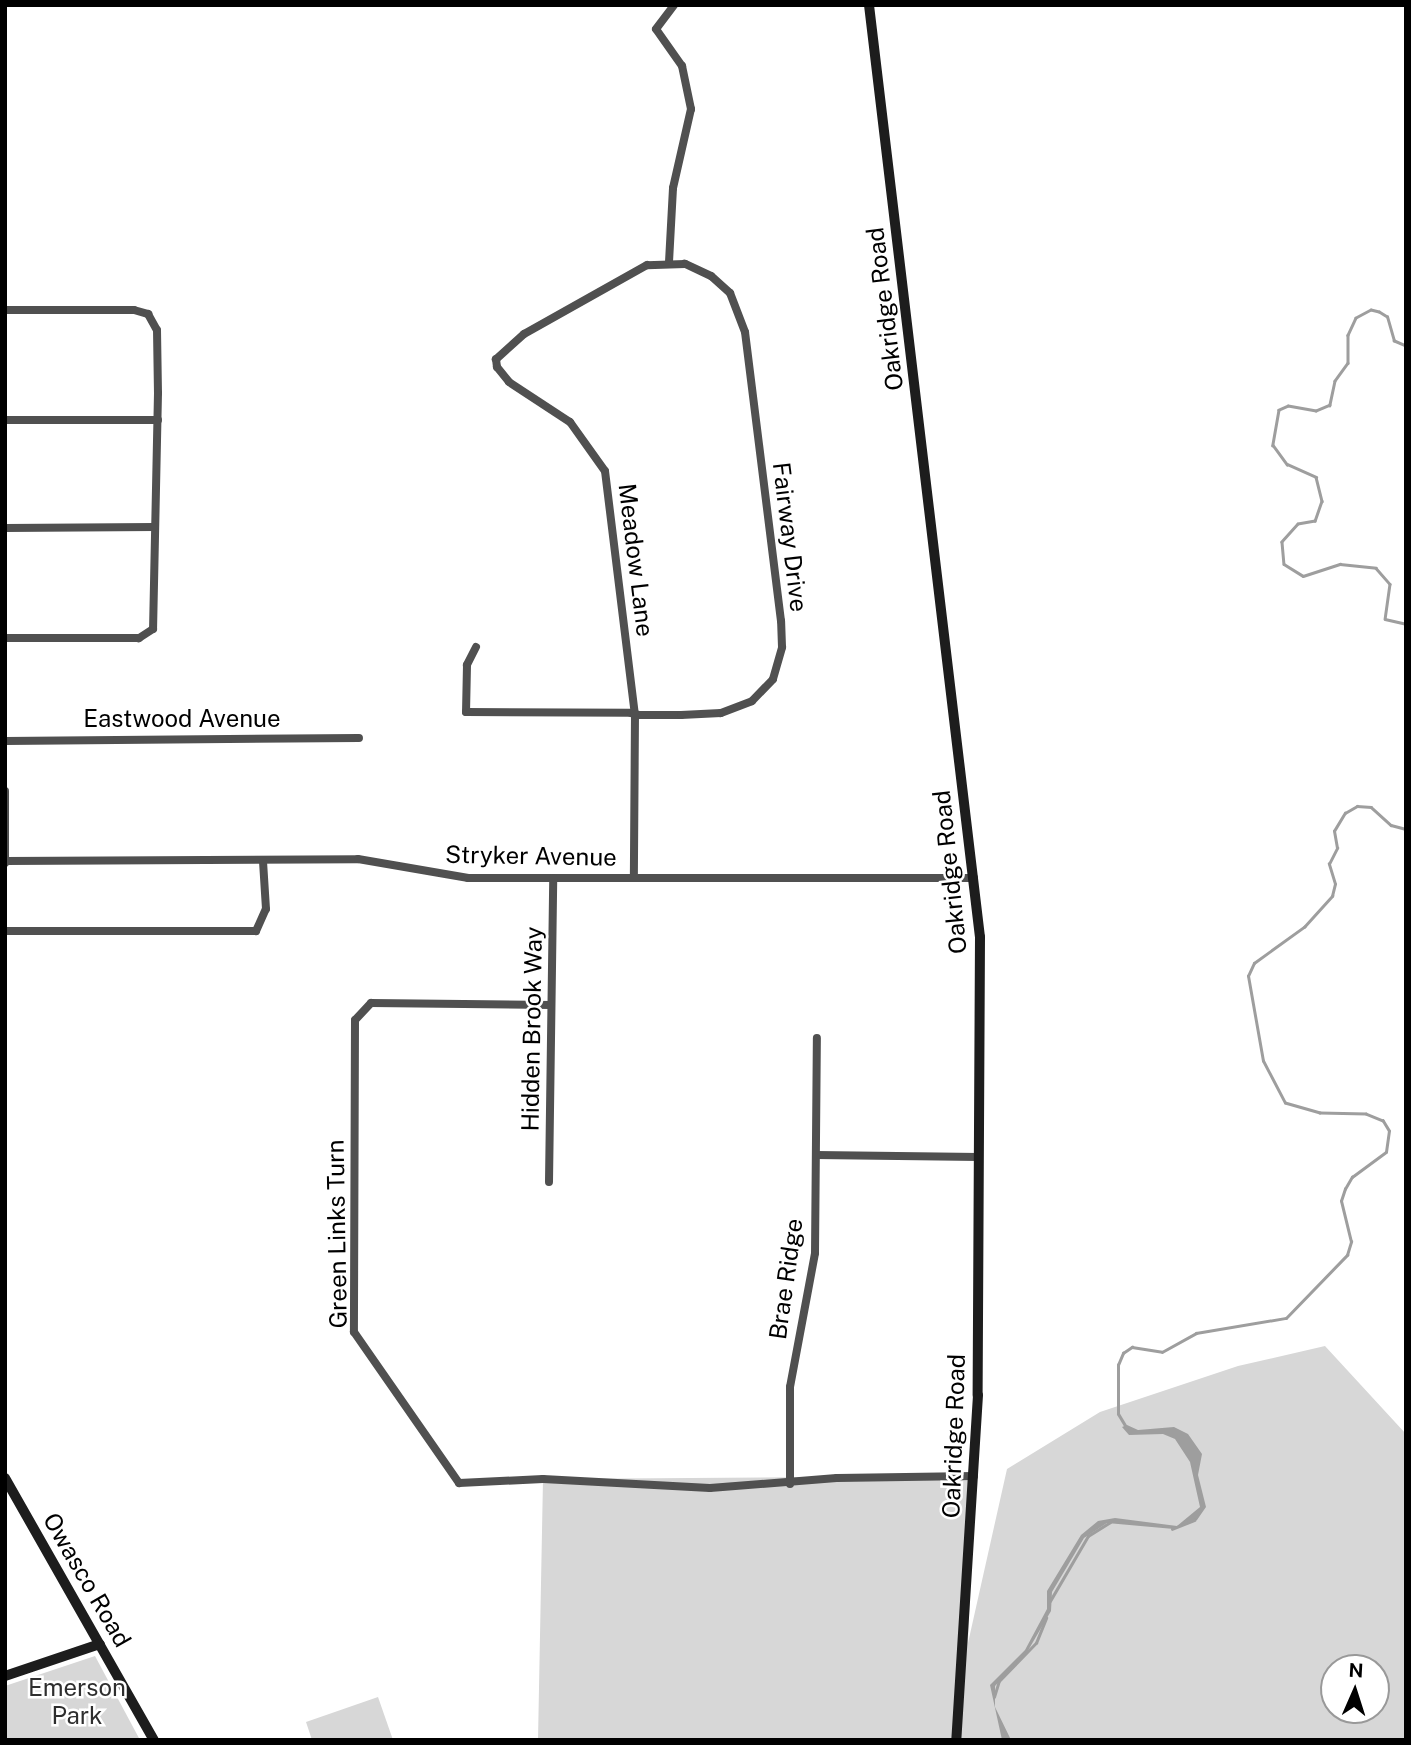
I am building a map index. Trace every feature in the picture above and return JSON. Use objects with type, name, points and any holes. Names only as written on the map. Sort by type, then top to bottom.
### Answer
[{"type":"street","points":[[669,262],[673,188],[691,109],[682,66],[656,29],[674,5]]},
{"type":"street","name":"Oakridge Road","points":[[869,5],[981,950],[974,1476],[956,1740]]},
{"type":"street","name":"Meadow Lane","points":[[634,877],[635,714],[605,471],[570,422],[509,382],[496,368],[499,352],[544,322],[634,270],[669,262]]},
{"type":"street","name":"Fairway Drive","points":[[476,648],[467,665],[466,712],[700,715],[744,706],[773,679],[782,647],[739,309],[711,275],[669,262]]},
{"type":"street","points":[[5,310],[144,313],[152,317],[157,330],[158,420],[155,625],[144,637],[5,638]]},
{"type":"street","points":[[5,420],[158,420]]},
{"type":"street","points":[[5,528],[155,527]]},
{"type":"street","name":"Eastwood Avenue","points":[[5,741],[359,738]]},
{"type":"street","points":[[5,791],[5,862]]},
{"type":"street","name":"Stryker Avenue","points":[[5,862],[358,859],[450,876],[974,878]]},
{"type":"street","points":[[5,931],[256,931],[264,920],[263,861]]},
{"type":"street","name":"Hidden Brook Way","points":[[549,1182],[553,878]]},
{"type":"street","name":"Green Links Turn","points":[[551,1005],[371,1003],[358,1014],[354,1332],[362,1349],[459,1483],[543,1479],[710,1488],[974,1476]]},
{"type":"street","name":"Brae Ridge","points":[[790,1484],[790,1387],[815,1253],[817,1038]]},
{"type":"street","points":[[816,1155],[979,1157]]},
{"type":"street","name":"Owasco Road","points":[[5,1478],[153,1740]]},
{"type":"street","points":[[5,1676],[100,1644]]},
{"type":"green space","points":[[1325,1346],[1406,1434],[1406,1740],[538,1740],[543,1479],[974,1476],[968,1643],[1007,1469],[1100,1412],[1238,1366]]},
{"type":"green space","name":"Emerson Park","points":[[95,1656],[140,1740],[5,1740],[5,1686]]},
{"type":"green space","points":[[378,1697],[393,1740],[312,1740],[306,1722]]},
{"type":"shaded area","points":[[1127,1425],[1138,1430],[1174,1427],[1188,1434],[1202,1454],[1198,1475],[1206,1507],[1197,1520],[1174,1529],[1107,1523],[1084,1538],[1052,1592],[1051,1611],[1026,1654],[995,1686],[995,1707],[1011,1740],[1002,1740],[990,1685],[1025,1650],[1047,1609],[1047,1591],[1081,1535],[1098,1521],[1115,1518],[1177,1526],[1200,1507],[1190,1462],[1175,1439],[1163,1434],[1129,1435],[1122,1427]]},
{"type":"waterway","points":[[1406,346],[1394,341],[1387,317],[1379,312],[1371,310],[1356,318],[1348,335],[1348,363],[1335,381],[1330,405],[1316,411],[1288,406],[1279,410],[1273,445],[1287,464],[1316,477],[1322,501],[1315,521],[1298,524],[1282,542],[1284,564],[1303,576],[1340,564],[1376,568],[1390,584],[1385,619],[1406,624]]},
{"type":"waterway","points":[[1127,1429],[1118,1414],[1118,1365],[1123,1353],[1132,1347],[1162,1352],[1196,1333],[1286,1318],[1347,1255],[1351,1242],[1341,1201],[1345,1189],[1352,1177],[1386,1152],[1389,1131],[1383,1121],[1366,1114],[1320,1113],[1285,1103],[1263,1061],[1248,976],[1254,963],[1304,927],[1332,896],[1335,884],[1329,864],[1337,848],[1334,831],[1345,813],[1357,806],[1371,807],[1391,825],[1406,829]]},
{"type":"waterway","points":[[1172,1529],[1194,1520]]},
{"type":"waterway","points":[[1050,1601],[1088,1536],[1110,1522]]},
{"type":"waterway","points":[[994,1697],[999,1681],[1036,1643],[1046,1618]]}]
